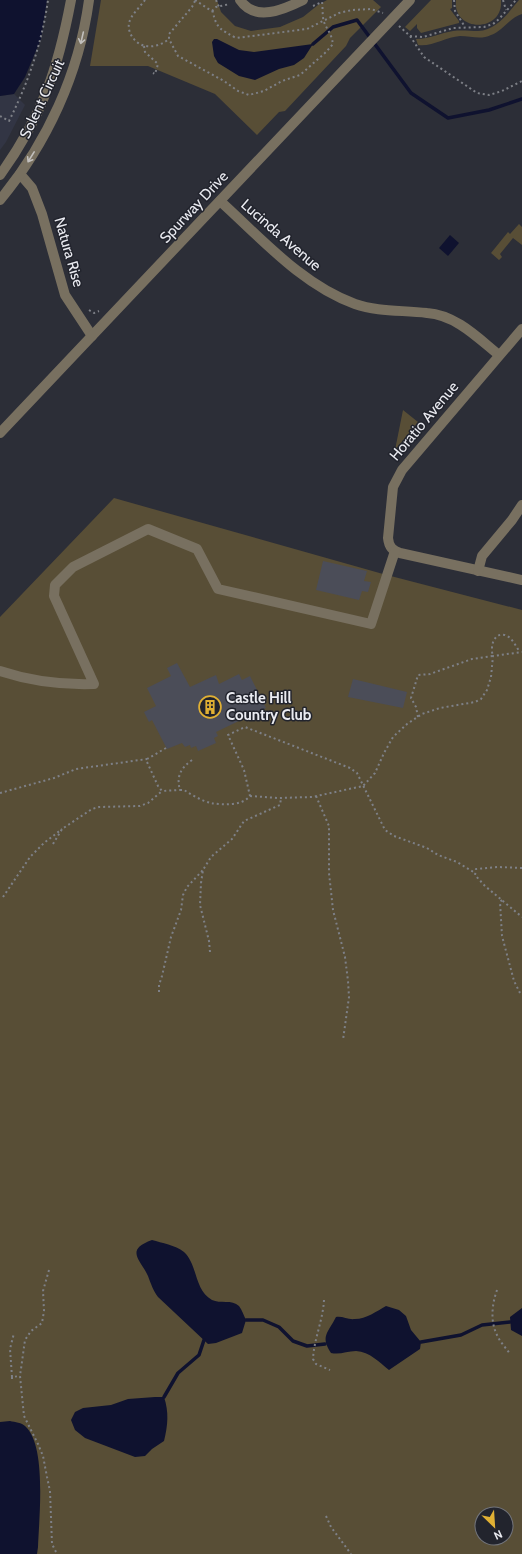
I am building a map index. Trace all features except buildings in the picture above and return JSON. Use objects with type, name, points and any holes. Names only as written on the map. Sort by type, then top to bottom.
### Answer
[{"type":"street","name":"Solent Circuit","points":[[0,175],[27,134],[54,74],[63,42],[71,0]]},
{"type":"street","name":"Solent Circuit","points":[[0,200],[30,159],[47,128],[72,75],[83,36],[89,0]]},
{"type":"street","points":[[240,0],[244,6],[258,13],[281,8],[303,0]]},
{"type":"street","name":"Spurway Drive","points":[[0,434],[360,52],[388,19],[410,0]]},
{"type":"street","name":"Natura Rise","points":[[20,174],[32,188],[42,214],[65,295],[92,336]]},
{"type":"street","name":"Lucinda Avenue","points":[[220,201],[303,276],[328,292],[355,304],[377,310],[428,313],[446,317],[459,324],[499,355]]},
{"type":"street","name":"Horatio Avenue","points":[[393,549],[389,544],[388,538],[391,498],[396,479],[522,329]]},
{"type":"street","points":[[478,571],[482,556],[512,520],[522,505]]},
{"type":"street","points":[[0,671],[21,678],[77,684],[94,684],[54,596],[55,585],[73,567],[148,529],[197,549],[218,589],[372,624],[393,549],[478,571],[522,580]]},
{"type":"path","points":[[0,116],[9,121],[23,93],[44,28],[48,0]]},
{"type":"path","points":[[145,0],[131,18],[129,29],[136,42],[144,46],[160,45],[169,39],[173,29],[192,7],[195,0],[213,12],[214,22],[217,26],[236,38],[307,29],[339,13],[352,10],[371,9],[388,19],[410,36],[424,57],[477,94],[489,94],[502,91],[522,81]]},
{"type":"path","points":[[216,0],[219,7]]},
{"type":"path","points":[[454,0],[455,11],[465,28]]},
{"type":"path","points":[[503,0],[506,11]]},
{"type":"path","points":[[410,36],[423,36],[448,29],[484,28],[493,24],[516,0]]},
{"type":"path","points":[[169,39],[178,56],[224,81],[238,91],[249,95],[264,91],[282,81],[300,75],[326,52],[333,44],[332,34],[326,27],[323,20]]},
{"type":"path","points":[[144,46],[145,52],[158,64],[155,74],[153,73]]},
{"type":"path","points":[[250,796],[281,798],[316,796],[363,786],[375,773],[393,737],[407,724],[418,717],[422,714],[440,708],[475,702],[481,699],[487,690],[491,677],[492,656],[491,645],[495,639],[500,635],[506,636],[512,640],[521,652],[492,656],[472,659],[430,674],[418,675],[411,698],[416,706],[418,717]]},
{"type":"path","points":[[250,796],[244,770],[228,735],[245,727],[350,768],[357,773],[385,830],[394,836],[427,848],[438,855],[457,862],[475,872],[475,875],[485,886],[522,917]]},
{"type":"path","points":[[0,793],[54,778],[76,769],[147,759],[166,748]]},
{"type":"path","points":[[147,759],[158,786],[162,791]]},
{"type":"path","points":[[180,790],[178,776],[184,766],[192,760]]},
{"type":"path","points":[[3,898],[30,857],[44,843],[62,828],[92,809],[100,807],[140,806],[148,803],[162,791],[184,790],[210,803],[231,804],[246,801],[250,796]]},
{"type":"path","points":[[316,796],[329,826],[328,874],[334,910],[346,963],[349,997],[343,1040]]},
{"type":"path","points":[[159,992],[159,985],[171,937],[181,910],[183,895],[187,887],[203,870],[211,857],[232,839],[244,821],[280,805],[281,798]]},
{"type":"path","points":[[53,844],[62,828]]},
{"type":"path","points":[[475,872],[476,869],[498,867],[522,868]]},
{"type":"path","points":[[203,870],[200,905],[210,941],[210,952]]},
{"type":"path","points":[[502,900],[500,902],[502,936],[514,981],[520,993]]},
{"type":"path","points":[[49,1270],[43,1291],[44,1311],[42,1323],[31,1331],[25,1340],[20,1376],[24,1416],[43,1456],[50,1491],[52,1544],[57,1554]]},
{"type":"path","points":[[497,1290],[493,1306],[495,1331],[510,1354]]},
{"type":"path","points":[[324,1300],[324,1309],[313,1359],[316,1364],[330,1370]]},
{"type":"path","points":[[14,1333],[10,1349],[12,1378],[20,1376]]},
{"type":"path","points":[[326,1516],[335,1533],[351,1554]]},
{"type":"shaded area","points":[[101,0],[217,0],[221,12],[235,26],[251,31],[280,27],[303,17],[327,0],[373,0],[381,7],[350,38],[346,46],[285,111],[279,112],[257,135],[215,94],[148,66],[90,66]]},
{"type":"shaded area","points":[[431,0],[452,0],[452,8],[450,9],[459,23],[421,33],[417,28],[417,24],[410,31],[405,27]]},
{"type":"shaded area","points":[[456,0],[501,0],[500,11],[495,19],[487,23],[478,25],[469,23],[462,19],[457,11]]},
{"type":"shaded area","points":[[519,0],[522,0],[522,14],[491,35],[480,38],[460,36],[428,45],[418,45],[416,39],[453,31],[478,31],[491,28],[502,20]]},
{"type":"shaded area","points":[[14,94],[25,105],[6,142],[0,150],[0,96]]},
{"type":"shaded area","points":[[519,224],[522,227],[522,245],[513,238],[500,254],[502,257],[499,260],[491,253],[508,232],[510,234]]},
{"type":"shaded area","points":[[403,410],[418,422],[395,450]]},
{"type":"shaded area","name":"Castle Hill Country Club","points":[[114,498],[383,574],[522,610],[522,1554],[0,1554],[0,617]]},
{"type":"water","points":[[0,0],[47,0],[41,39],[25,77],[14,94],[0,96]]},
{"type":"water","points":[[214,39],[217,39],[239,50],[254,52],[313,44],[304,58],[294,65],[279,69],[255,80],[239,76],[218,63],[214,56],[212,42]]},
{"type":"water","points":[[450,235],[459,243],[448,256],[439,248]]},
{"type":"water","points":[[152,1240],[173,1246],[184,1252],[192,1264],[199,1284],[206,1296],[215,1301],[229,1302],[239,1306],[246,1320],[242,1333],[216,1343],[208,1344],[158,1297],[137,1256],[139,1248]]},
{"type":"water","points":[[386,1306],[399,1310],[406,1316],[411,1330],[421,1342],[420,1349],[389,1370],[366,1353],[356,1351],[337,1354],[331,1353],[326,1342],[326,1335],[336,1317],[359,1319]]},
{"type":"water","points":[[522,1308],[522,1336],[511,1330],[510,1317]]},
{"type":"water","points":[[164,1397],[166,1403],[167,1419],[164,1441],[145,1456],[135,1457],[85,1438],[75,1430],[71,1420],[75,1412],[83,1408],[111,1405],[128,1399]]},
{"type":"water","points":[[10,1421],[20,1423],[25,1426],[32,1435],[36,1449],[40,1483],[37,1554],[0,1554],[0,1422]]},
{"type":"waterway","points":[[313,44],[333,27],[357,20],[411,93],[448,118],[489,110],[522,99]]},
{"type":"waterway","points":[[246,1320],[263,1320],[279,1327],[293,1341],[307,1346],[325,1344]]},
{"type":"waterway","points":[[421,1342],[461,1335],[482,1325],[510,1322]]},
{"type":"waterway","points":[[164,1397],[178,1373],[199,1355],[204,1340]]},
{"type":"place","name":"Castle Hill Country Club","points":[[210,707]]}]
